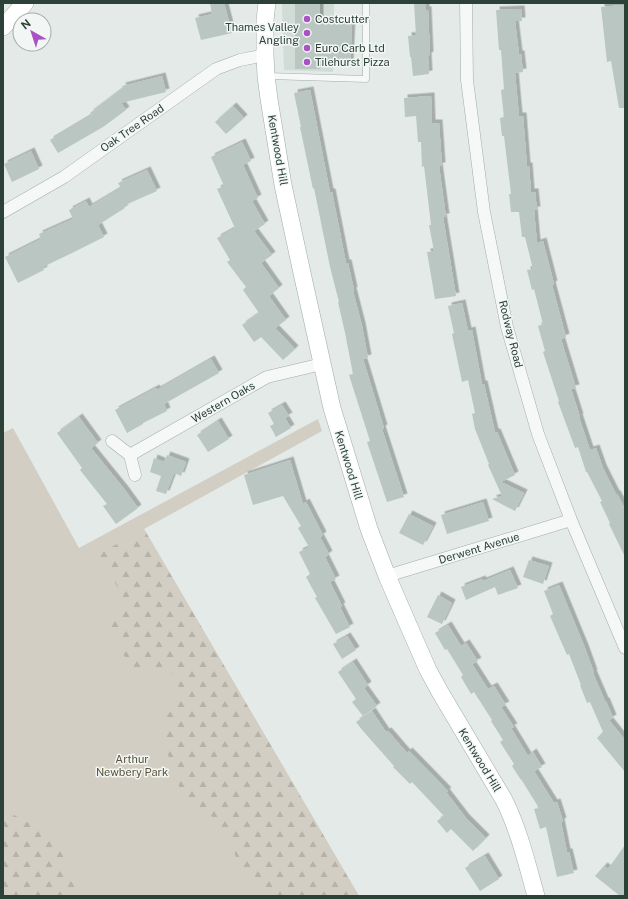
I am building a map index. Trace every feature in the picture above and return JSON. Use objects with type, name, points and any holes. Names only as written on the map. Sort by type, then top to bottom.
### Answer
[{"type":"street","points":[[3,27],[25,3]]},
{"type":"street","name":"Kentwood Hill","points":[[267,3],[265,20],[266,76],[284,185],[332,408],[360,501],[387,576],[428,670],[504,800],[510,813],[536,896]]},
{"type":"street","name":"Rodway Road","points":[[466,3],[467,80],[484,212],[506,320],[538,434],[571,520],[625,648]]},
{"type":"street","name":"Oak Tree Road","points":[[3,212],[64,177],[216,69],[240,60],[265,55]]},
{"type":"street","name":"Western Oaks","points":[[130,455],[267,377],[322,364]]},
{"type":"street","points":[[112,441],[130,455],[135,475]]},
{"type":"street","name":"Derwent Avenue","points":[[387,576],[571,520]]},
{"type":"lane","points":[[266,76],[366,78],[366,3]]},
{"type":"shaded area","points":[[282,3],[334,3],[333,72],[284,70]]},
{"type":"green space","name":"Arthur Newbery Park","points":[[318,419],[322,431],[144,529],[359,896],[3,896],[3,433],[13,428],[79,548]]},
{"type":"green space","points":[[144,529],[359,896],[263,896],[263,894],[242,872],[230,842],[212,816],[187,803],[180,789],[167,752],[164,721],[182,693],[170,671],[145,668],[132,669],[110,632],[122,595],[99,554]]},
{"type":"green space","points":[[14,815],[35,826],[62,853],[79,896],[3,896],[3,818]]},
{"type":"building","points":[[210,3],[224,3],[232,33],[201,40],[195,18],[212,14]]},
{"type":"building","points":[[295,3],[320,3],[320,21],[352,23],[350,65],[320,64],[320,69],[295,69]]},
{"type":"building","points":[[414,3],[426,3],[426,10],[428,10],[430,55],[428,56],[429,74],[413,76],[408,36],[416,35]]},
{"type":"building","points":[[623,5],[625,28],[625,108],[619,108],[611,61],[607,62],[601,7]]},
{"type":"building","points":[[521,9],[522,21],[515,21],[523,72],[515,73],[519,116],[523,116],[527,166],[529,166],[531,192],[535,192],[537,210],[534,210],[537,243],[543,241],[554,284],[552,285],[566,337],[561,339],[576,388],[571,389],[579,417],[590,450],[596,448],[603,468],[625,509],[625,557],[609,524],[610,523],[600,502],[602,501],[586,472],[578,447],[575,448],[558,402],[559,401],[543,352],[545,351],[538,326],[543,324],[534,289],[532,290],[527,270],[533,269],[525,237],[522,237],[519,212],[511,212],[509,194],[511,194],[504,136],[502,136],[500,118],[504,117],[501,90],[504,89],[496,10]]},
{"type":"building","points":[[162,76],[166,92],[121,103],[126,110],[103,127],[58,153],[50,140],[92,115],[90,113],[123,88],[122,86]]},
{"type":"building","points":[[310,90],[330,192],[332,192],[346,263],[348,263],[362,326],[368,358],[363,359],[384,428],[382,429],[404,497],[387,502],[367,442],[370,441],[349,375],[353,374],[346,337],[300,127],[294,93]]},
{"type":"building","points":[[431,96],[432,123],[439,123],[442,166],[439,166],[446,217],[443,217],[456,296],[435,299],[427,252],[434,251],[429,225],[431,225],[424,166],[422,167],[421,142],[418,142],[416,116],[405,117],[404,98]]},
{"type":"building","points":[[233,106],[244,118],[226,134],[215,122]]},
{"type":"building","points":[[242,142],[251,161],[243,165],[258,198],[252,201],[265,224],[254,231],[272,255],[261,263],[279,288],[269,296],[286,320],[275,328],[295,349],[283,360],[261,337],[254,342],[242,325],[259,313],[243,290],[246,287],[227,262],[230,260],[217,238],[235,228],[217,189],[224,186],[211,157]]},
{"type":"building","points":[[31,151],[39,169],[12,182],[4,164]]},
{"type":"building","points":[[147,170],[157,191],[123,206],[125,208],[98,225],[104,237],[43,267],[44,270],[18,283],[5,257],[41,239],[39,234],[73,219],[69,210],[86,201],[89,207],[121,188],[118,183]]},
{"type":"building","points":[[462,303],[468,331],[472,330],[482,384],[484,384],[495,432],[497,432],[515,475],[501,482],[524,493],[515,511],[492,499],[502,496],[488,465],[489,464],[475,429],[472,414],[475,413],[468,380],[462,382],[448,306]]},
{"type":"building","points":[[211,359],[219,373],[164,404],[167,411],[127,433],[115,410],[156,388],[157,390]]},
{"type":"building","points":[[282,405],[289,416],[285,418],[291,428],[276,437],[270,426],[274,424],[268,413]]},
{"type":"building","points":[[79,417],[98,443],[91,448],[138,508],[116,524],[103,506],[107,504],[80,470],[82,468],[57,433]]},
{"type":"building","points":[[218,421],[229,439],[208,452],[197,435]]},
{"type":"building","points":[[167,455],[186,462],[181,476],[174,473],[166,494],[156,491],[161,476],[150,472],[154,458],[164,462]]},
{"type":"building","points":[[290,460],[303,504],[306,502],[323,535],[320,537],[329,554],[325,557],[336,579],[330,582],[342,606],[340,607],[350,627],[336,634],[315,598],[317,597],[306,577],[310,574],[299,552],[309,547],[298,528],[301,526],[283,496],[253,505],[244,475]]},
{"type":"building","points":[[483,502],[489,521],[447,534],[441,515]]},
{"type":"building","points":[[409,514],[433,526],[423,545],[399,533]]},
{"type":"building","points":[[529,560],[549,566],[543,584],[523,577]]},
{"type":"building","points":[[510,570],[518,588],[498,595],[495,587],[466,600],[461,587],[482,579],[483,581]]},
{"type":"building","points":[[559,585],[585,648],[593,673],[613,718],[609,720],[625,740],[625,772],[597,738],[603,732],[590,702],[587,703],[569,654],[567,655],[550,616],[553,614],[544,591]]},
{"type":"building","points":[[438,595],[452,603],[442,624],[427,617]]},
{"type":"building","points":[[448,625],[461,646],[466,643],[478,661],[472,664],[488,689],[494,686],[506,705],[501,707],[514,727],[511,728],[528,756],[533,752],[542,767],[534,771],[554,803],[557,802],[563,821],[561,822],[567,852],[569,852],[574,873],[557,877],[546,827],[540,829],[534,809],[539,808],[512,766],[514,764],[500,742],[503,740],[491,721],[492,720],[474,692],[471,694],[461,677],[463,675],[435,633]]},
{"type":"building","points":[[347,636],[356,650],[342,659],[333,644]]},
{"type":"building","points":[[353,662],[368,685],[364,688],[377,706],[363,716],[352,702],[356,699],[338,672]]},
{"type":"building","points":[[372,711],[386,732],[388,731],[407,753],[409,751],[448,791],[446,792],[466,818],[486,838],[473,851],[451,829],[447,833],[437,821],[444,816],[412,782],[410,784],[393,767],[394,766],[356,722]]},
{"type":"building","points":[[625,845],[625,896],[620,896],[595,876],[604,866],[608,869]]},
{"type":"building","points":[[485,856],[499,879],[480,891],[465,868]]},
{"type":"place","name":"Costcutter","points":[[307,19]]},
{"type":"place","name":"Thames Valley Angling","points":[[307,33]]},
{"type":"place","name":"Euro Carb Ltd","points":[[307,48]]},
{"type":"place","name":"Tilehurst Pizza","points":[[307,62]]}]
